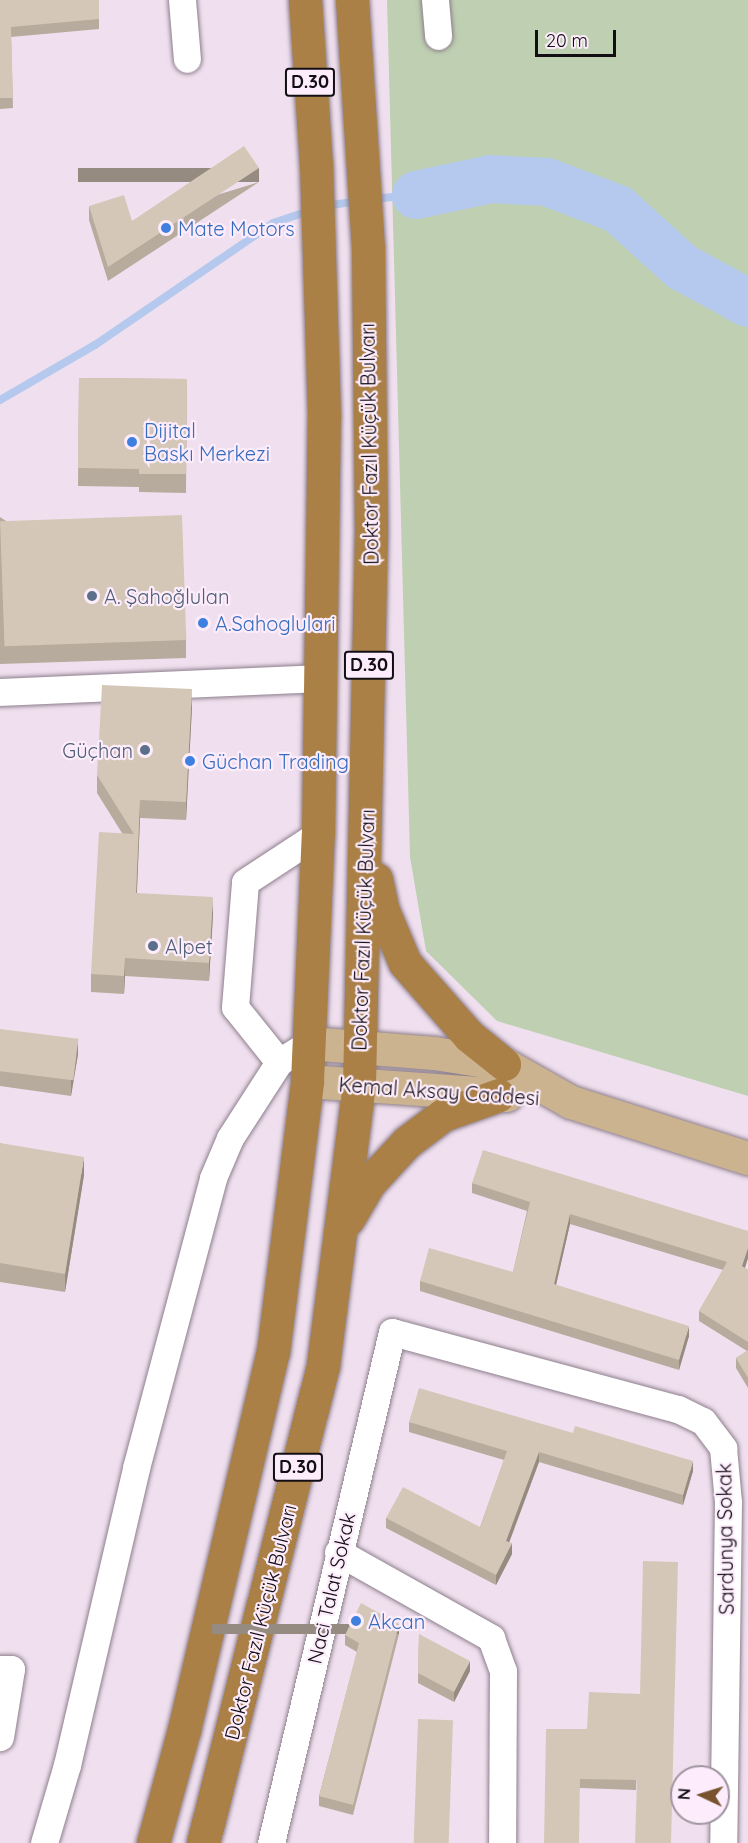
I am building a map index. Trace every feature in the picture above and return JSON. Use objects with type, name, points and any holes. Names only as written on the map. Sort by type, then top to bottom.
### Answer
[{"type":"highway","name":"D.30","points":[[153,1843],[184,1730],[273,1352],[307,1081],[318,834],[324,416],[316,165],[305,0]]},
{"type":"highway","name":"Doktor Fazıl Küçük Bulvarı","points":[[203,1843],[322,1365],[342,1230],[359,1084],[371,532],[368,248],[352,0]]},
{"type":"highway","points":[[342,1230],[369,1183],[407,1142],[443,1115],[502,1079],[469,1036],[405,963],[383,911],[366,834]]},
{"type":"main road","name":"Kemal Aksay Caddesi","points":[[309,1043],[361,1046],[502,1079],[748,1158]]},
{"type":"main road","name":"Kemal Aksay Caddesi","points":[[307,1081],[359,1084],[502,1079]]},
{"type":"street","points":[[182,0],[187,59]]},
{"type":"street","points":[[435,0],[438,36]]},
{"type":"street","points":[[0,692],[320,678]]},
{"type":"street","points":[[279,1062],[235,1007],[244,882],[318,834]]},
{"type":"street","points":[[44,1843],[67,1766],[136,1468],[213,1178],[230,1138],[279,1062],[309,1043]]},
{"type":"street","name":"Naci Talat Sokak","points":[[271,1843],[338,1552],[392,1332]]},
{"type":"street","name":"Sardunya Sokak","points":[[392,1332],[678,1409],[703,1421],[723,1448],[729,1502],[738,1696],[723,1843]]},
{"type":"street","points":[[338,1552],[491,1638],[503,1671],[502,1843]]},
{"type":"street","points":[[0,1669],[10,1669],[0,1737]]},
{"type":"green space","points":[[387,0],[748,0],[748,1096],[497,1021],[426,951],[410,857]]},
{"type":"building","points":[[0,0],[99,0],[99,19],[11,27],[13,98],[0,98]]},
{"type":"building","points":[[244,146],[259,168],[108,267],[89,206],[124,195],[132,221]]},
{"type":"building","name":"Dijital Baskı Merkezi","points":[[79,378],[187,379],[186,474],[139,474],[139,469],[78,468]]},
{"type":"building","name":"A. Şahoğlulan","points":[[182,515],[186,640],[4,646],[0,521]]},
{"type":"building","points":[[102,685],[192,689],[186,802],[140,800],[136,893],[213,897],[209,963],[125,958],[124,976],[91,974],[99,832],[134,834],[97,775]]},
{"type":"building","points":[[0,1029],[78,1039],[73,1080],[0,1071]]},
{"type":"building","points":[[0,1143],[84,1157],[65,1274],[0,1263]]},
{"type":"building","points":[[483,1150],[748,1231],[748,1248],[742,1266],[748,1270],[748,1342],[699,1311],[727,1262],[570,1214],[554,1284],[689,1326],[679,1360],[420,1281],[429,1248],[513,1272],[530,1202],[472,1183]]},
{"type":"building","points":[[748,1350],[748,1378],[736,1358]]},
{"type":"building","points":[[419,1388],[573,1433],[575,1426],[693,1461],[683,1495],[539,1452],[506,1541],[512,1543],[496,1575],[386,1518],[403,1487],[480,1527],[507,1451],[409,1422]]},
{"type":"building","points":[[643,1561],[678,1562],[673,1765],[670,1765],[671,1843],[635,1843],[637,1780],[580,1779],[579,1843],[544,1843],[546,1729],[587,1729],[589,1692],[640,1694]]},
{"type":"building","points":[[361,1603],[399,1624],[353,1805],[319,1796],[359,1643],[345,1635]]},
{"type":"building","points":[[419,1634],[470,1661],[454,1692],[418,1673]]},
{"type":"building","points":[[418,1719],[453,1720],[449,1843],[414,1843]]},
{"type":"waterway","points":[[416,195],[491,179],[547,182],[618,209],[682,267],[748,303]]},
{"type":"waterway","points":[[371,199],[416,195]]},
{"type":"waterway","points":[[324,206],[359,201]]},
{"type":"waterway","points":[[0,400],[95,345],[273,223],[312,210]]},
{"type":"place","name":"Mate Motors","points":[[166,228]]},
{"type":"place","name":"Dijital Baskı Merkezi","points":[[132,442]]},
{"type":"place","name":"A. Şahoğlulan","points":[[92,596]]},
{"type":"place","name":"A.Sahoglulari","points":[[203,623]]},
{"type":"place","name":"Güçhan","points":[[145,750]]},
{"type":"place","name":"Güchan Trading","points":[[190,761]]},
{"type":"place","name":"Alpet","points":[[153,946]]},
{"type":"place","name":"Akcan","points":[[356,1621]]}]
